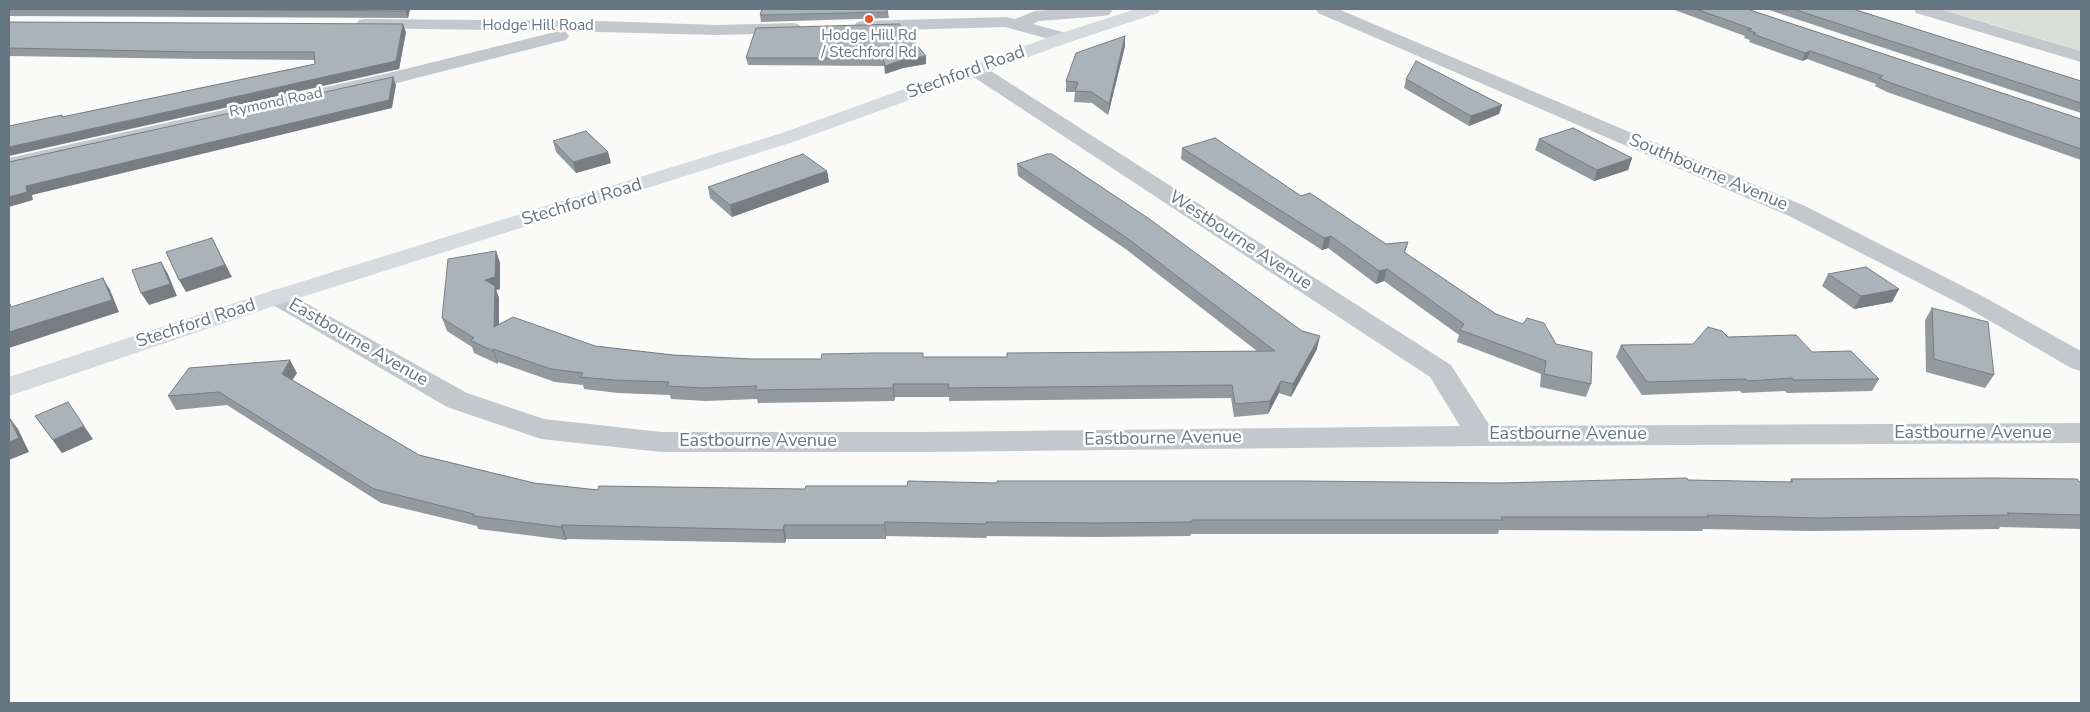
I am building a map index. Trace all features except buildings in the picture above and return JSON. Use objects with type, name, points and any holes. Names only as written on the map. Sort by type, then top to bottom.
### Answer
[{"type":"main road","name":"Stechford Road","points":[[9,387],[277,297],[786,138],[1064,38],[1152,9]]},
{"type":"street","name":"Southbourne Avenue","points":[[1324,9],[1797,211],[1975,302],[2081,362]]},
{"type":"street","points":[[1922,9],[2081,57]]},
{"type":"street","points":[[1017,25],[1035,16],[1103,11]]},
{"type":"street","points":[[717,30],[726,14]]},
{"type":"street","points":[[846,26],[1006,22],[1064,38]]},
{"type":"street","name":"Hodge Hill Road","points":[[345,24],[600,26],[717,30],[806,28]]},
{"type":"street","points":[[483,55],[503,26]]},
{"type":"street","name":"Rymond Road","points":[[9,164],[162,128],[394,78],[600,26]]},
{"type":"street","name":"Westbourne Avenue","points":[[976,70],[1441,371],[1482,436]]},
{"type":"street","name":"Eastbourne Avenue","points":[[277,297],[457,400],[541,429],[661,442],[925,442],[1482,436],[2081,433]]},
{"type":"shaded area","points":[[1937,9],[2081,9],[2081,51],[2002,27]]},
{"type":"place","name":"Hodge Hill Rd / Stechford Rd","points":[[869,19]]}]
